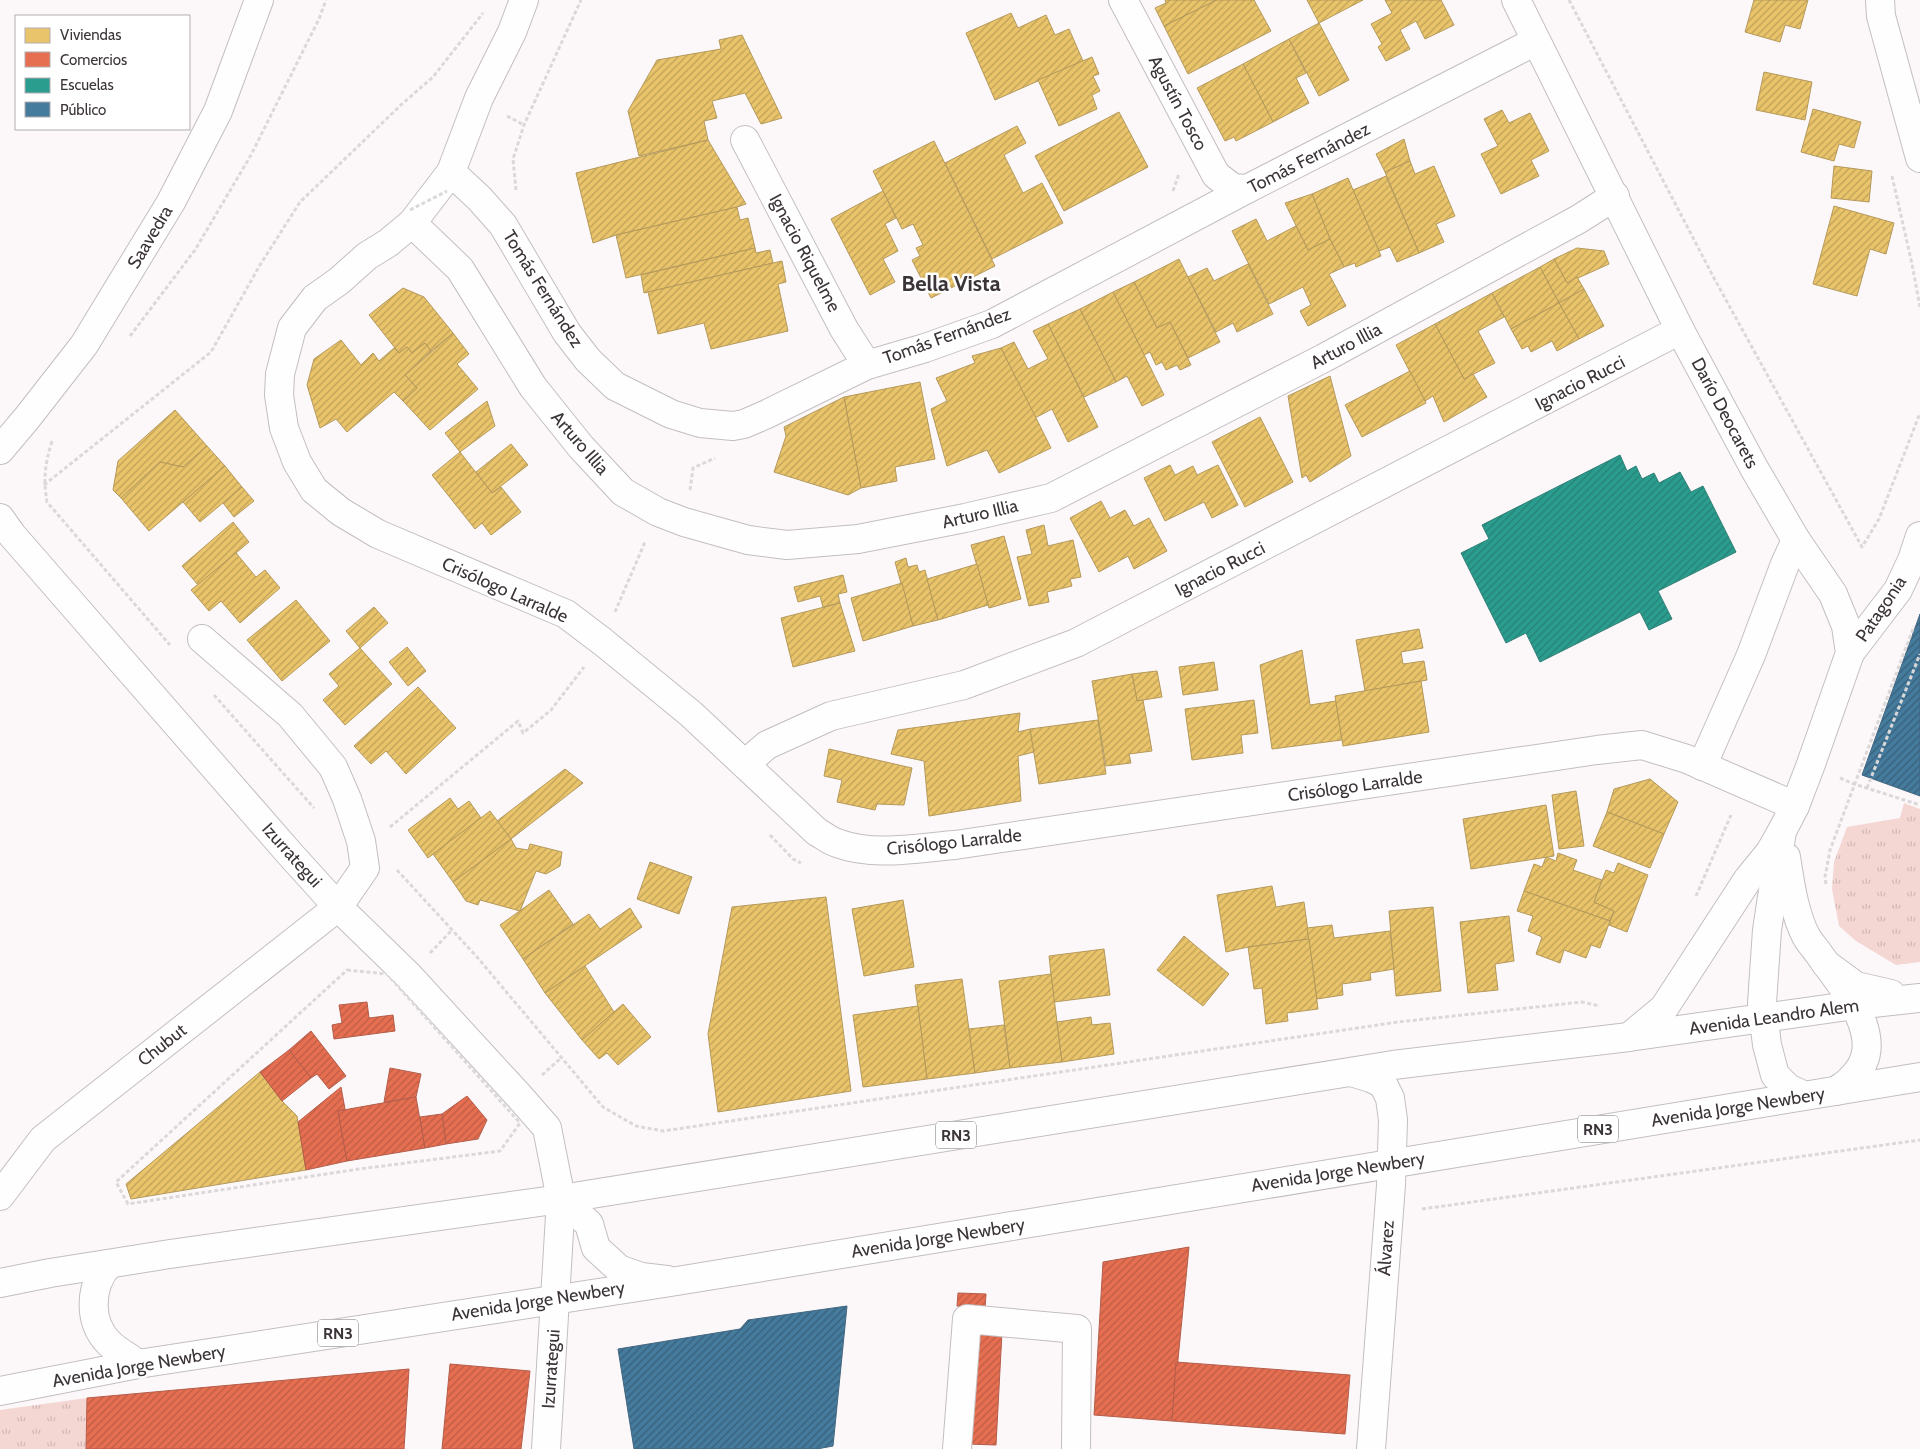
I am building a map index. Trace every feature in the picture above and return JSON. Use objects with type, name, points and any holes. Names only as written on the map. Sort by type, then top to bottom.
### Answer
[{"type":"main road","name":"Crisólogo Larralde","points":[[524,0],[512,32],[479,98],[449,182],[409,216],[388,243],[367,256],[339,281],[315,298],[292,328],[280,374],[279,395],[284,428],[297,462],[314,490],[341,512],[378,534],[566,614],[691,714],[816,832],[837,843],[868,850],[901,850],[955,845],[1588,751],[1642,745],[1683,758],[1794,806]]},
{"type":"main road","name":"Agustín Tosco","points":[[1123,0],[1216,175],[1233,188],[1247,189]]},
{"type":"main road","name":"Darío Deocarets","points":[[1516,0],[1680,330],[1754,468],[1796,540],[1833,594],[1846,626],[1850,653],[1812,764],[1782,831]]},
{"type":"main road","points":[[1880,0],[1880,16],[1920,158]]},
{"type":"main road","name":"Saavedra","points":[[0,450],[84,345],[171,202],[218,111],[254,3]]},
{"type":"main road","name":"Tomás Fernández","points":[[449,182],[478,198],[503,225],[567,333],[588,360],[615,386],[671,414],[700,423],[733,426],[744,424],[868,365],[992,324],[1247,189],[1536,41]]},
{"type":"main road","name":"Ignacio Riquelme","points":[[745,140],[844,329],[868,365]]},
{"type":"main road","name":"Arturo Illia","points":[[409,216],[460,270],[533,387],[581,447],[623,492],[658,512],[684,522],[748,540],[787,545],[868,537],[965,518],[1051,498],[1324,358],[1579,220],[1615,196]]},
{"type":"main road","name":"Ignacio Rucci","points":[[745,764],[767,744],[831,716],[964,685],[1076,643],[1680,330]]},
{"type":"main road","name":"Izurrategui","points":[[0,518],[12,535],[290,854],[338,907],[408,974],[547,1128],[562,1199],[546,1449]]},
{"type":"main road","name":"Patagonia","points":[[1850,653],[1898,590],[1912,560],[1920,536]]},
{"type":"main road","points":[[1702,766],[1751,655],[1796,540]]},
{"type":"main road","name":"Chubut","points":[[0,1196],[43,1138],[338,907],[365,868],[361,841],[347,799],[333,767],[290,715],[202,639]]},
{"type":"main road","points":[[1782,831],[1792,894],[1806,936],[1855,1005],[1867,1033],[1866,1049],[1861,1066],[1852,1079],[1836,1091]]},
{"type":"main road","points":[[1782,831],[1767,930],[1762,1003],[1767,1045],[1775,1075],[1788,1088],[1803,1095]]},
{"type":"main road","points":[[1629,1037],[1664,1008],[1748,879],[1770,852],[1782,831]]},
{"type":"main road","points":[[1826,964],[1856,986],[1888,994],[1920,997]]},
{"type":"main road","name":"Avenida Leandro Alem","points":[[1629,1037],[1920,997]]},
{"type":"main road","name":"RN3","points":[[0,1283],[50,1273],[402,1220],[562,1199],[1351,1072],[1629,1037]]},
{"type":"main road","name":"Álvarez","points":[[1351,1072],[1383,1084],[1390,1098],[1393,1120],[1393,1163],[1371,1449]]},
{"type":"main road","name":"Avenida Jorge Newbery","points":[[0,1391],[138,1364],[556,1298],[677,1281],[1920,1077]]},
{"type":"main road","points":[[562,1199],[589,1224],[596,1248],[619,1269],[640,1277],[677,1281]]},
{"type":"main road","points":[[108,1264],[100,1274],[93,1301],[99,1331],[110,1344],[138,1364]]},
{"type":"main road","points":[[957,1449],[967,1319],[1077,1328],[1076,1449]]},
{"type":"path","points":[[125,342],[195,250],[251,155],[319,19],[326,0]]},
{"type":"path","points":[[517,197],[513,160],[524,125],[581,0]]},
{"type":"path","points":[[1569,0],[1715,280],[1862,547],[1879,519],[1920,413]]},
{"type":"path","points":[[44,485],[211,352],[260,265],[300,202],[402,104],[433,78],[485,11]]},
{"type":"path","points":[[1171,195],[1180,169]]},
{"type":"path","points":[[409,216],[449,182]]},
{"type":"path","points":[[54,436],[44,466],[44,485],[47,502],[171,646]]},
{"type":"path","points":[[689,498],[693,468],[723,454]]},
{"type":"path","points":[[613,616],[647,537]]},
{"type":"path","points":[[1826,886],[1825,876],[1830,850],[1916,618]]},
{"type":"path","points":[[1867,788],[1920,654]]},
{"type":"path","points":[[384,832],[518,721],[523,732],[551,710],[585,664]]},
{"type":"path","points":[[210,690],[319,814]]},
{"type":"path","points":[[1812,764],[1854,784],[1920,806]]},
{"type":"path","points":[[1695,897],[1732,815],[1724,811]]},
{"type":"path","points":[[767,832],[793,859],[809,867]]},
{"type":"path","points":[[395,868],[477,957],[603,1107],[636,1126],[663,1131],[1398,1022],[1582,1002],[1608,1008]]},
{"type":"path","points":[[347,970],[387,974],[520,1123],[500,1151],[359,1169],[128,1204],[116,1182],[347,970]]},
{"type":"path","points":[[1389,1214],[1920,1140]]},
{"type":"green space","points":[[1904,803],[1920,809],[1920,962],[1896,965],[1856,941],[1839,926],[1832,889],[1834,862],[1847,827],[1900,818]]},
{"type":"green space","points":[[87,1398],[86,1449],[0,1449],[0,1410]]},
{"type":"building: Viviendas","points":[[1165,0],[1217,0],[1164,26],[1155,8],[1166,3]]},
{"type":"building: Viviendas","points":[[1217,0],[1254,0],[1271,31],[1188,74],[1164,26]]},
{"type":"building: Viviendas","points":[[1307,0],[1363,0],[1319,23]]},
{"type":"building: Viviendas","points":[[1385,0],[1441,0],[1454,25],[1425,39],[1416,21],[1400,30],[1410,49],[1386,61],[1378,47],[1382,44],[1371,24],[1392,13]]},
{"type":"building: Viviendas","points":[[1754,0],[1808,0],[1800,29],[1785,25],[1780,42],[1745,32]]},
{"type":"building: Viviendas","points":[[1011,13],[1018,28],[1046,15],[1055,35],[1069,29],[1083,61],[995,100],[966,33]]},
{"type":"building: Viviendas","points":[[1319,23],[1349,80],[1319,96],[1289,39]]},
{"type":"building: Viviendas","points":[[742,35],[782,118],[761,124],[745,93],[712,101],[717,118],[704,121],[708,140],[639,156],[628,111],[657,60],[721,49],[719,40]]},
{"type":"building: Viviendas","points":[[1289,39],[1306,73],[1296,78],[1309,103],[1273,122],[1243,64]]},
{"type":"building: Viviendas","points":[[1092,57],[1099,74],[1093,76],[1100,91],[1092,95],[1097,109],[1059,126],[1038,80]]},
{"type":"building: Viviendas","points":[[1243,64],[1273,122],[1236,141],[1234,137],[1225,141],[1197,88]]},
{"type":"building: Viviendas","points":[[1764,72],[1812,82],[1805,120],[1756,110]]},
{"type":"building: Viviendas","points":[[1813,109],[1861,122],[1854,148],[1839,144],[1834,161],[1801,152]]},
{"type":"building: Viviendas","points":[[1502,110],[1509,123],[1530,113],[1549,151],[1531,160],[1539,176],[1501,194],[1481,154],[1498,146],[1484,119]]},
{"type":"building: Viviendas","points":[[1119,112],[1148,167],[1064,211],[1035,156]]},
{"type":"building: Viviendas","points":[[1017,126],[1026,143],[1004,155],[1023,193],[1042,183],[1063,223],[992,259],[945,163]]},
{"type":"building: Viviendas","points":[[1404,139],[1410,161],[1385,172],[1376,154]]},
{"type":"building: Viviendas","points":[[708,140],[746,204],[616,235],[593,243],[576,173]]},
{"type":"building: Viviendas","points":[[934,141],[995,266],[931,298],[912,260],[920,256],[916,248],[923,245],[913,224],[902,229],[873,171]]},
{"type":"building: Viviendas","points":[[1410,161],[1415,174],[1434,166],[1455,216],[1436,224],[1444,242],[1419,253],[1385,172]]},
{"type":"building: Viviendas","points":[[1834,166],[1872,171],[1869,202],[1831,198]]},
{"type":"building: Viviendas","points":[[1386,176],[1419,253],[1397,262],[1390,247],[1379,251],[1353,190]]},
{"type":"building: Viviendas","points":[[1348,178],[1381,256],[1356,267],[1355,263],[1344,267],[1330,239],[1312,194]]},
{"type":"building: Viviendas","points":[[883,191],[896,218],[885,224],[898,251],[883,259],[895,282],[870,295],[831,219]]},
{"type":"building: Viviendas","points":[[1312,194],[1330,239],[1308,250],[1285,203]]},
{"type":"building: Viviendas","points":[[1834,206],[1894,223],[1886,254],[1870,249],[1857,296],[1813,284]]},
{"type":"building: Viviendas","points":[[737,207],[740,220],[748,218],[755,248],[626,278],[616,235]]},
{"type":"building: Viviendas","points":[[1256,219],[1267,241],[1296,226],[1308,250],[1330,239],[1344,267],[1329,274],[1346,306],[1308,326],[1300,311],[1311,305],[1303,287],[1269,304],[1232,231]]},
{"type":"building: Viviendas","points":[[755,248],[756,253],[770,250],[773,263],[644,293],[641,275]]},
{"type":"building: Viviendas","points":[[1577,248],[1604,251],[1609,264],[1567,283],[1554,259]]},
{"type":"building: Viviendas","points":[[1179,259],[1220,342],[1188,358],[1170,322],[1157,328],[1134,282]]},
{"type":"building: Viviendas","points":[[1554,259],[1567,283],[1577,277],[1584,289],[1559,303],[1540,267]]},
{"type":"building: Viviendas","points":[[782,261],[786,282],[778,284],[788,331],[711,349],[704,323],[658,334],[648,292]]},
{"type":"building: Viviendas","points":[[1248,264],[1273,314],[1237,332],[1233,323],[1216,332],[1188,277],[1207,268],[1214,281]]},
{"type":"building: Viviendas","points":[[1540,267],[1559,303],[1511,329],[1492,293]]},
{"type":"building: Viviendas","points":[[1134,282],[1157,328],[1170,322],[1191,365],[1180,370],[1177,365],[1166,370],[1162,362],[1156,365],[1150,352],[1144,355],[1113,292]]},
{"type":"building: Viviendas","points":[[403,288],[424,297],[453,333],[431,351],[425,343],[412,353],[407,347],[399,353],[369,315]]},
{"type":"building: Viviendas","points":[[1584,289],[1604,326],[1579,339],[1559,303]]},
{"type":"building: Viviendas","points":[[1113,292],[1164,395],[1142,406],[1127,376],[1116,382],[1080,309]]},
{"type":"building: Viviendas","points":[[1492,293],[1504,317],[1478,331],[1495,363],[1464,379],[1435,324]]},
{"type":"building: Viviendas","points":[[1559,303],[1579,339],[1557,351],[1552,341],[1531,352],[1528,346],[1522,349],[1511,329]]},
{"type":"building: Viviendas","points":[[1080,309],[1116,382],[1084,397],[1048,324]]},
{"type":"building: Viviendas","points":[[1048,324],[1098,427],[1068,442],[1052,409],[1035,418],[1001,348],[1014,342],[1028,369],[1048,359],[1033,331]]},
{"type":"building: Viviendas","points":[[1435,324],[1464,379],[1473,374],[1487,397],[1444,422],[1433,396],[1425,401],[1396,345]]},
{"type":"building: Viviendas","points":[[453,333],[469,354],[457,364],[478,389],[430,430],[403,401],[417,388],[405,375]]},
{"type":"building: Viviendas","points":[[341,340],[361,365],[373,353],[379,361],[394,348],[399,353],[407,347],[412,353],[425,343],[431,351],[405,375],[417,388],[403,401],[394,392],[347,432],[336,419],[320,428],[307,385],[314,359]]},
{"type":"building: Viviendas","points":[[1001,348],[1051,448],[999,473],[987,450],[947,466],[931,409],[947,401],[936,378],[975,363],[972,356]]},
{"type":"building: Viviendas","points":[[1410,371],[1426,403],[1362,437],[1345,405]]},
{"type":"building: Viviendas","points":[[1330,376],[1351,456],[1310,482],[1306,475],[1302,478],[1288,396]]},
{"type":"building: Viviendas","points":[[920,382],[935,459],[895,467],[897,481],[861,488],[844,397]]},
{"type":"building: Viviendas","points":[[844,397],[861,488],[848,495],[774,472],[786,436],[784,427]]},
{"type":"building: Viviendas","points":[[487,401],[495,426],[460,452],[445,433]]},
{"type":"building: Viviendas","points":[[175,410],[207,446],[183,467],[160,462],[121,498],[113,490],[118,461]]},
{"type":"building: Viviendas","points":[[1260,417],[1293,482],[1245,507],[1212,442]]},
{"type":"building: Viviendas","points":[[511,444],[528,465],[492,493],[476,472]]},
{"type":"building: Viviendas","points":[[207,446],[225,466],[149,531],[121,498],[160,462],[183,467]]},
{"type":"building: Viviendas","points":[[460,452],[492,493],[501,487],[521,512],[491,535],[482,523],[475,529],[432,475]]},
{"type":"building: Viviendas","points":[[1170,465],[1175,475],[1193,466],[1197,475],[1218,465],[1238,505],[1212,518],[1204,502],[1165,521],[1144,478]]},
{"type":"building: Viviendas","points":[[225,466],[242,487],[200,522],[183,502]]},
{"type":"building: Viviendas","points":[[242,487],[254,501],[234,517],[223,503]]},
{"type":"building: Viviendas","points":[[1101,501],[1110,518],[1125,510],[1134,526],[1149,518],[1167,551],[1134,569],[1128,556],[1099,572],[1070,518]]},
{"type":"building: Viviendas","points":[[233,522],[249,542],[198,585],[182,566]]},
{"type":"building: Viviendas","points":[[1044,525],[1048,546],[1073,540],[1081,577],[1070,579],[1072,586],[1047,592],[1049,602],[1029,606],[1017,557],[1032,554],[1026,530]]},
{"type":"building: Viviendas","points":[[1004,536],[1021,599],[989,608],[971,545]]},
{"type":"building: Viviendas","points":[[236,553],[256,577],[265,570],[280,588],[240,623],[221,601],[209,611],[191,590]]},
{"type":"building: Viviendas","points":[[906,558],[908,567],[917,565],[919,572],[925,570],[938,620],[913,626],[895,562]]},
{"type":"building: Viviendas","points":[[977,564],[988,605],[938,620],[927,579]]},
{"type":"building: Viviendas","points":[[843,575],[847,592],[838,594],[840,603],[823,607],[820,596],[798,602],[794,587]]},
{"type":"building: Viviendas","points":[[902,583],[913,626],[863,641],[851,598]]},
{"type":"building: Viviendas","points":[[296,600],[330,641],[282,681],[247,640]]},
{"type":"building: Viviendas","points":[[840,603],[855,651],[793,667],[781,618]]},
{"type":"building: Viviendas","points":[[374,607],[388,623],[360,648],[346,631]]},
{"type":"building: Viviendas","points":[[1419,629],[1423,648],[1401,652],[1403,664],[1424,661],[1427,680],[1365,691],[1356,640]]},
{"type":"building: Viviendas","points":[[407,647],[426,671],[408,686],[389,662]]},
{"type":"building: Viviendas","points":[[360,648],[392,684],[345,725],[323,700],[339,686],[329,674]]},
{"type":"building: Viviendas","points":[[1302,650],[1310,705],[1336,701],[1342,740],[1272,749],[1260,665]]},
{"type":"building: Viviendas","points":[[1214,662],[1218,690],[1183,695],[1179,667]]},
{"type":"building: Viviendas","points":[[1157,671],[1162,697],[1137,701],[1132,674]]},
{"type":"building: Viviendas","points":[[1132,674],[1137,701],[1143,700],[1152,751],[1129,754],[1131,763],[1106,766],[1092,681]]},
{"type":"building: Viviendas","points":[[1421,681],[1429,732],[1343,746],[1335,696]]},
{"type":"building: Viviendas","points":[[418,687],[456,728],[406,774],[386,751],[371,764],[354,746]]},
{"type":"building: Viviendas","points":[[1254,700],[1258,733],[1241,735],[1243,753],[1192,760],[1185,709]]},
{"type":"building: Viviendas","points":[[1020,713],[1018,732],[1030,729],[1034,752],[1018,756],[1021,801],[929,816],[924,761],[891,754],[898,730]]},
{"type":"building: Viviendas","points":[[1098,720],[1106,774],[1039,784],[1030,729]]},
{"type":"building: Viviendas","points":[[829,749],[912,768],[904,805],[877,804],[875,810],[837,802],[842,780],[824,776]]},
{"type":"building: Viviendas","points":[[565,769],[583,783],[511,839],[497,821]]},
{"type":"building: Viviendas","points":[[1650,779],[1678,802],[1664,834],[1607,812],[1614,789]]},
{"type":"building: Viviendas","points":[[1576,791],[1584,846],[1559,849],[1552,795]]},
{"type":"building: Viviendas","points":[[450,798],[458,809],[469,801],[481,818],[428,858],[408,830]]},
{"type":"building: Viviendas","points":[[1546,805],[1554,856],[1471,869],[1463,819]]},
{"type":"building: Viviendas","points":[[490,811],[511,839],[453,882],[433,854]]},
{"type":"building: Viviendas","points":[[1607,812],[1664,834],[1650,868],[1593,846]]},
{"type":"building: Viviendas","points":[[511,839],[516,848],[528,850],[530,844],[562,852],[560,866],[546,874],[536,871],[520,911],[480,900],[478,905],[466,901],[453,882]]},
{"type":"building: Viviendas","points":[[1558,853],[1577,860],[1573,870],[1602,880],[1594,902],[1614,911],[1610,921],[1524,891],[1534,864],[1542,867],[1546,857],[1556,861]]},
{"type":"building: Viviendas","points":[[650,862],[692,877],[679,914],[637,899]]},
{"type":"building: Viviendas","points":[[1618,863],[1648,875],[1627,932],[1609,925],[1614,911],[1594,902],[1606,870],[1614,873]]},
{"type":"building: Viviendas","points":[[1272,886],[1276,907],[1304,902],[1309,939],[1248,947],[1226,952],[1217,895]]},
{"type":"building: Viviendas","points":[[549,890],[573,924],[523,959],[500,925]]},
{"type":"building: Viviendas","points":[[1524,891],[1610,921],[1600,948],[1591,945],[1586,958],[1564,950],[1560,963],[1536,954],[1542,937],[1528,931],[1533,916],[1517,911]]},
{"type":"building: Viviendas","points":[[826,897],[851,1091],[718,1112],[708,1034],[732,907]]},
{"type":"building: Viviendas","points":[[903,900],[914,967],[864,976],[852,909]]},
{"type":"building: Viviendas","points":[[1433,907],[1441,991],[1396,996],[1389,911]]},
{"type":"building: Viviendas","points":[[630,908],[642,927],[545,993],[523,959],[589,914],[600,929]]},
{"type":"building: Viviendas","points":[[1509,916],[1514,961],[1495,964],[1498,990],[1468,993],[1460,922]]},
{"type":"building: Viviendas","points":[[1332,925],[1334,938],[1390,931],[1394,969],[1370,973],[1371,980],[1342,984],[1343,995],[1317,999],[1307,928]]},
{"type":"building: Viviendas","points":[[1184,936],[1229,974],[1203,1006],[1157,970]]},
{"type":"building: Viviendas","points":[[1309,939],[1318,1009],[1287,1013],[1288,1021],[1266,1024],[1262,988],[1254,989],[1248,947]]},
{"type":"building: Viviendas","points":[[1104,949],[1110,995],[1054,1002],[1049,956]]},
{"type":"building: Viviendas","points":[[585,966],[614,1012],[582,1040],[545,993]]},
{"type":"building: Viviendas","points":[[1051,974],[1062,1062],[1010,1068],[999,981]]},
{"type":"building: Viviendas","points":[[962,979],[975,1073],[927,1079],[915,985]]},
{"type":"building: Viviendas","points":[[623,1004],[651,1037],[618,1065],[607,1053],[599,1059],[582,1040]]},
{"type":"building: Viviendas","points":[[918,1006],[927,1079],[863,1087],[853,1015]]},
{"type":"building: Viviendas","points":[[1091,1017],[1092,1025],[1110,1023],[1114,1054],[1062,1062],[1057,1022]]},
{"type":"building: Viviendas","points":[[1004,1025],[1010,1068],[975,1073],[969,1029]]},
{"type":"building: Viviendas","points":[[260,1072],[282,1101],[297,1116],[306,1170],[131,1199],[126,1184]]},
{"type":"building: Comercios","points":[[367,1002],[369,1018],[393,1015],[395,1031],[334,1039],[332,1025],[342,1023],[339,1005]]},
{"type":"building: Comercios","points":[[311,1031],[346,1076],[329,1089],[317,1074],[311,1078],[289,1050]]},
{"type":"building: Comercios","points":[[289,1050],[311,1078],[282,1101],[260,1072]]},
{"type":"building: Comercios","points":[[390,1068],[421,1074],[416,1097],[384,1102]]},
{"type":"building: Comercios","points":[[341,1087],[345,1109],[338,1111],[347,1161],[306,1170],[298,1122]]},
{"type":"building: Comercios","points":[[467,1096],[487,1120],[478,1139],[446,1144],[442,1114]]},
{"type":"building: Comercios","points":[[416,1097],[425,1148],[347,1161],[338,1111]]},
{"type":"building: Comercios","points":[[442,1114],[446,1144],[425,1148],[420,1117]]},
{"type":"building: Comercios","points":[[1189,1247],[1172,1421],[1094,1415],[1103,1262]]},
{"type":"building: Comercios","points":[[958,1293],[986,1294],[985,1308],[957,1306]]},
{"type":"building: Comercios","points":[[974,1330],[1002,1332],[996,1445],[968,1444]]},
{"type":"building: Comercios","points":[[1176,1362],[1350,1375],[1345,1434],[1172,1421]]},
{"type":"building: Comercios","points":[[450,1364],[530,1371],[521,1449],[442,1449]]},
{"type":"building: Comercios","points":[[409,1369],[404,1449],[86,1449],[87,1398]]},
{"type":"building: Escuelas","points":[[1620,455],[1627,471],[1636,466],[1642,479],[1654,473],[1659,483],[1680,472],[1691,492],[1703,486],[1736,552],[1658,591],[1672,619],[1649,630],[1640,612],[1540,662],[1526,633],[1506,643],[1461,553],[1489,539],[1482,525]]},
{"type":"building: Público","points":[[1920,614],[1920,796],[1862,775]]},
{"type":"building: Público","points":[[847,1306],[833,1446],[817,1449],[634,1449],[618,1349],[740,1329],[748,1320]]},
{"type":"district","name":"Bella Vista","points":[[951,283]]}]
